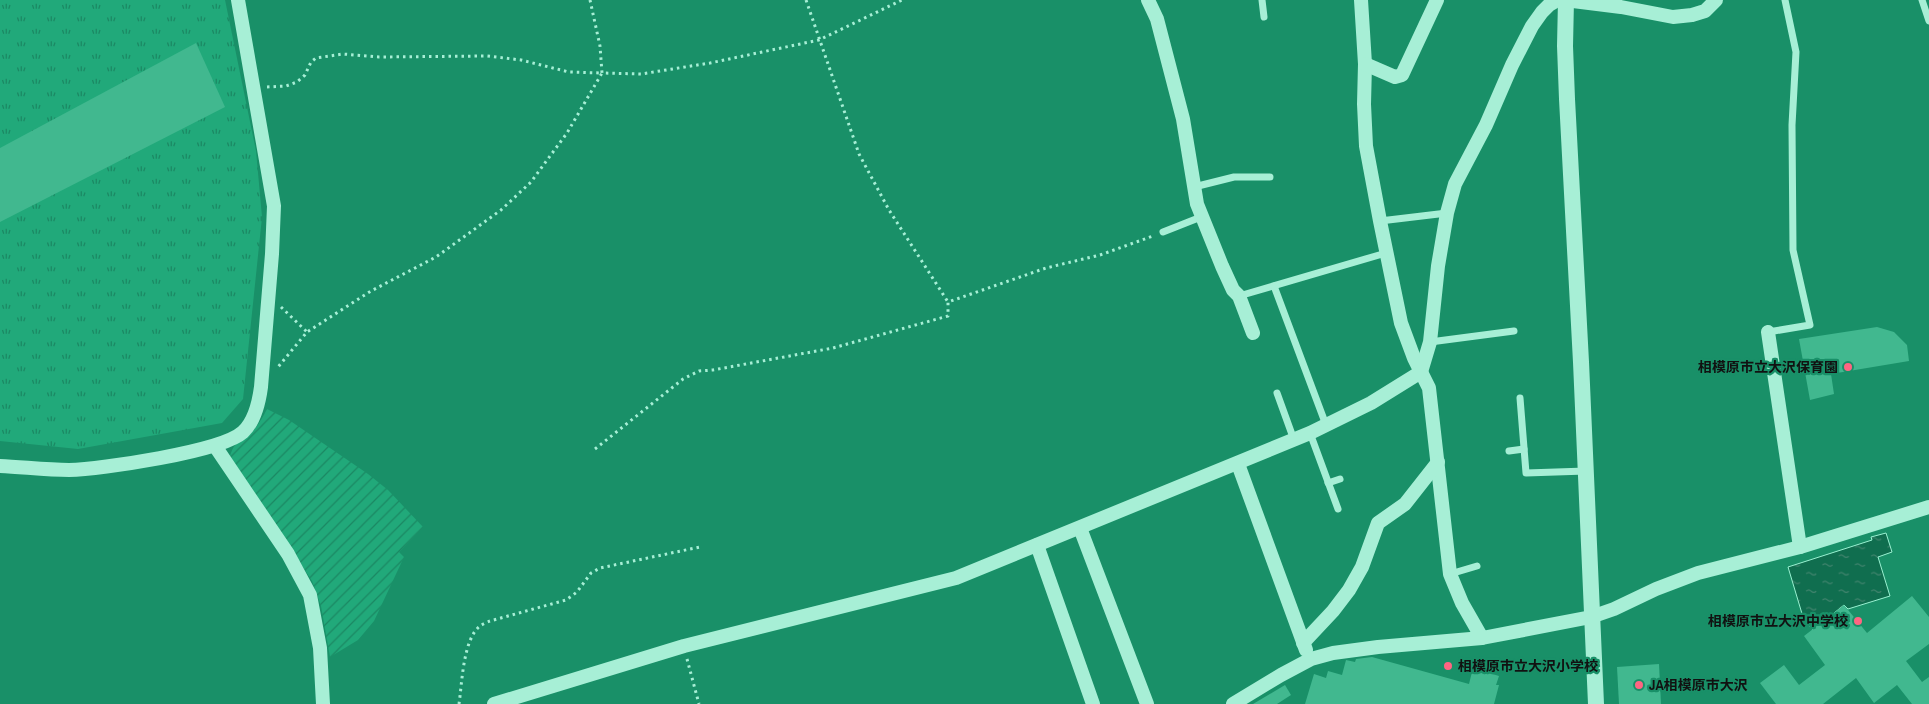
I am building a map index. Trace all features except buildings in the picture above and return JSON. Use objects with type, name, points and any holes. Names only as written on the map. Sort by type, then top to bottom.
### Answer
[{"type":"street","points":[[0,466],[69,470],[143,462],[215,446],[243,433],[255,414],[261,387],[274,206],[238,0]]},
{"type":"street","points":[[1148,0],[1157,19],[1183,119],[1201,217],[1233,290],[1239,296],[1253,333]]},
{"type":"street","points":[[1361,0],[1365,64],[1366,146],[1386,253],[1401,323],[1428,388],[1450,574],[1462,603],[1482,638]]},
{"type":"street","points":[[1365,64],[1392,76],[1402,75],[1437,0]]},
{"type":"street","points":[[1565,0],[1566,99],[1586,471],[1596,704]]},
{"type":"street","points":[[494,704],[684,646],[956,578],[1238,464],[1371,404],[1421,372],[1430,342],[1438,266],[1447,213],[1455,184],[1486,125],[1512,65],[1532,26],[1549,5],[1556,1],[1565,0],[1621,7],[1673,17],[1692,15],[1705,11],[1716,0]]},
{"type":"street","points":[[1768,332],[1800,547]]},
{"type":"street","points":[[215,446],[288,554],[310,595],[320,648],[323,704]]},
{"type":"street","points":[[1303,643],[1334,611],[1349,590],[1362,566],[1378,523],[1405,504],[1438,462]]},
{"type":"street","points":[[1238,464],[1303,643],[1311,660]]},
{"type":"street","points":[[1233,704],[1281,675],[1311,660],[1333,653],[1378,646],[1482,638],[1591,617],[1614,609],[1656,588],[1698,573],[1800,547],[1929,507]]},
{"type":"street","points":[[1080,528],[1147,704]]},
{"type":"street","points":[[1037,545],[1093,704]]},
{"type":"lane","points":[[1262,0],[1264,17]]},
{"type":"lane","points":[[1768,332],[1810,325],[1793,250],[1792,125],[1796,52],[1785,0]]},
{"type":"lane","points":[[1922,0],[1929,21]]},
{"type":"lane","points":[[1194,187],[1234,177],[1270,177]]},
{"type":"lane","points":[[1380,220],[1447,213]]},
{"type":"lane","points":[[1163,232],[1201,217]]},
{"type":"lane","points":[[1239,296],[1386,253]]},
{"type":"lane","points":[[1274,286],[1326,425]]},
{"type":"lane","points":[[1430,342],[1514,331]]},
{"type":"lane","points":[[1277,393],[1294,440]]},
{"type":"lane","points":[[1520,398],[1526,474],[1586,471]]},
{"type":"lane","points":[[1310,433],[1338,508]]},
{"type":"lane","points":[[1509,451],[1524,449]]},
{"type":"lane","points":[[1328,483],[1340,479]]},
{"type":"lane","points":[[1450,574],[1477,566]]},
{"type":"path","points":[[261,387],[307,332],[371,291],[436,257],[502,210],[531,182],[567,133],[602,73],[600,46],[590,0]]},
{"type":"path","points":[[595,448],[683,379],[699,371],[833,348],[948,316],[948,302],[889,210],[859,154],[806,0]]},
{"type":"path","points":[[286,86],[297,82],[305,75],[311,62],[316,58],[343,54],[379,57],[488,56],[521,60],[569,72],[642,74],[710,63],[819,40],[902,0]]},
{"type":"path","points":[[948,302],[1046,268],[1100,255],[1163,232]]},
{"type":"path","points":[[268,294],[307,332]]},
{"type":"path","points":[[459,704],[467,650],[471,638],[479,626],[490,620],[566,600],[577,592],[591,574],[600,568],[700,547]]},
{"type":"path","points":[[684,646],[699,704]]},
{"type":"green space","points":[[0,0],[225,0],[256,151],[262,217],[243,399],[222,423],[78,449],[0,441]]},
{"type":"green space","points":[[267,409],[289,420],[368,474],[388,490],[423,527],[399,552],[404,557],[374,621],[358,640],[330,657],[321,606],[312,581],[230,456],[235,445],[248,436],[256,427]]},
{"type":"water","points":[[1886,533],[1892,552],[1878,557],[1890,596],[1848,609],[1844,605],[1813,630],[1803,617],[1788,567],[1872,540],[1871,537]]},
{"type":"place","name":"相模原市立大沢保育園","points":[[1848,367]]},
{"type":"place","name":"相模原市立大沢中学校","points":[[1858,621]]},
{"type":"place","name":"相模原市立大沢小学校","points":[[1448,666]]},
{"type":"place","name":"JA相模原市大沢","points":[[1639,685]]}]
